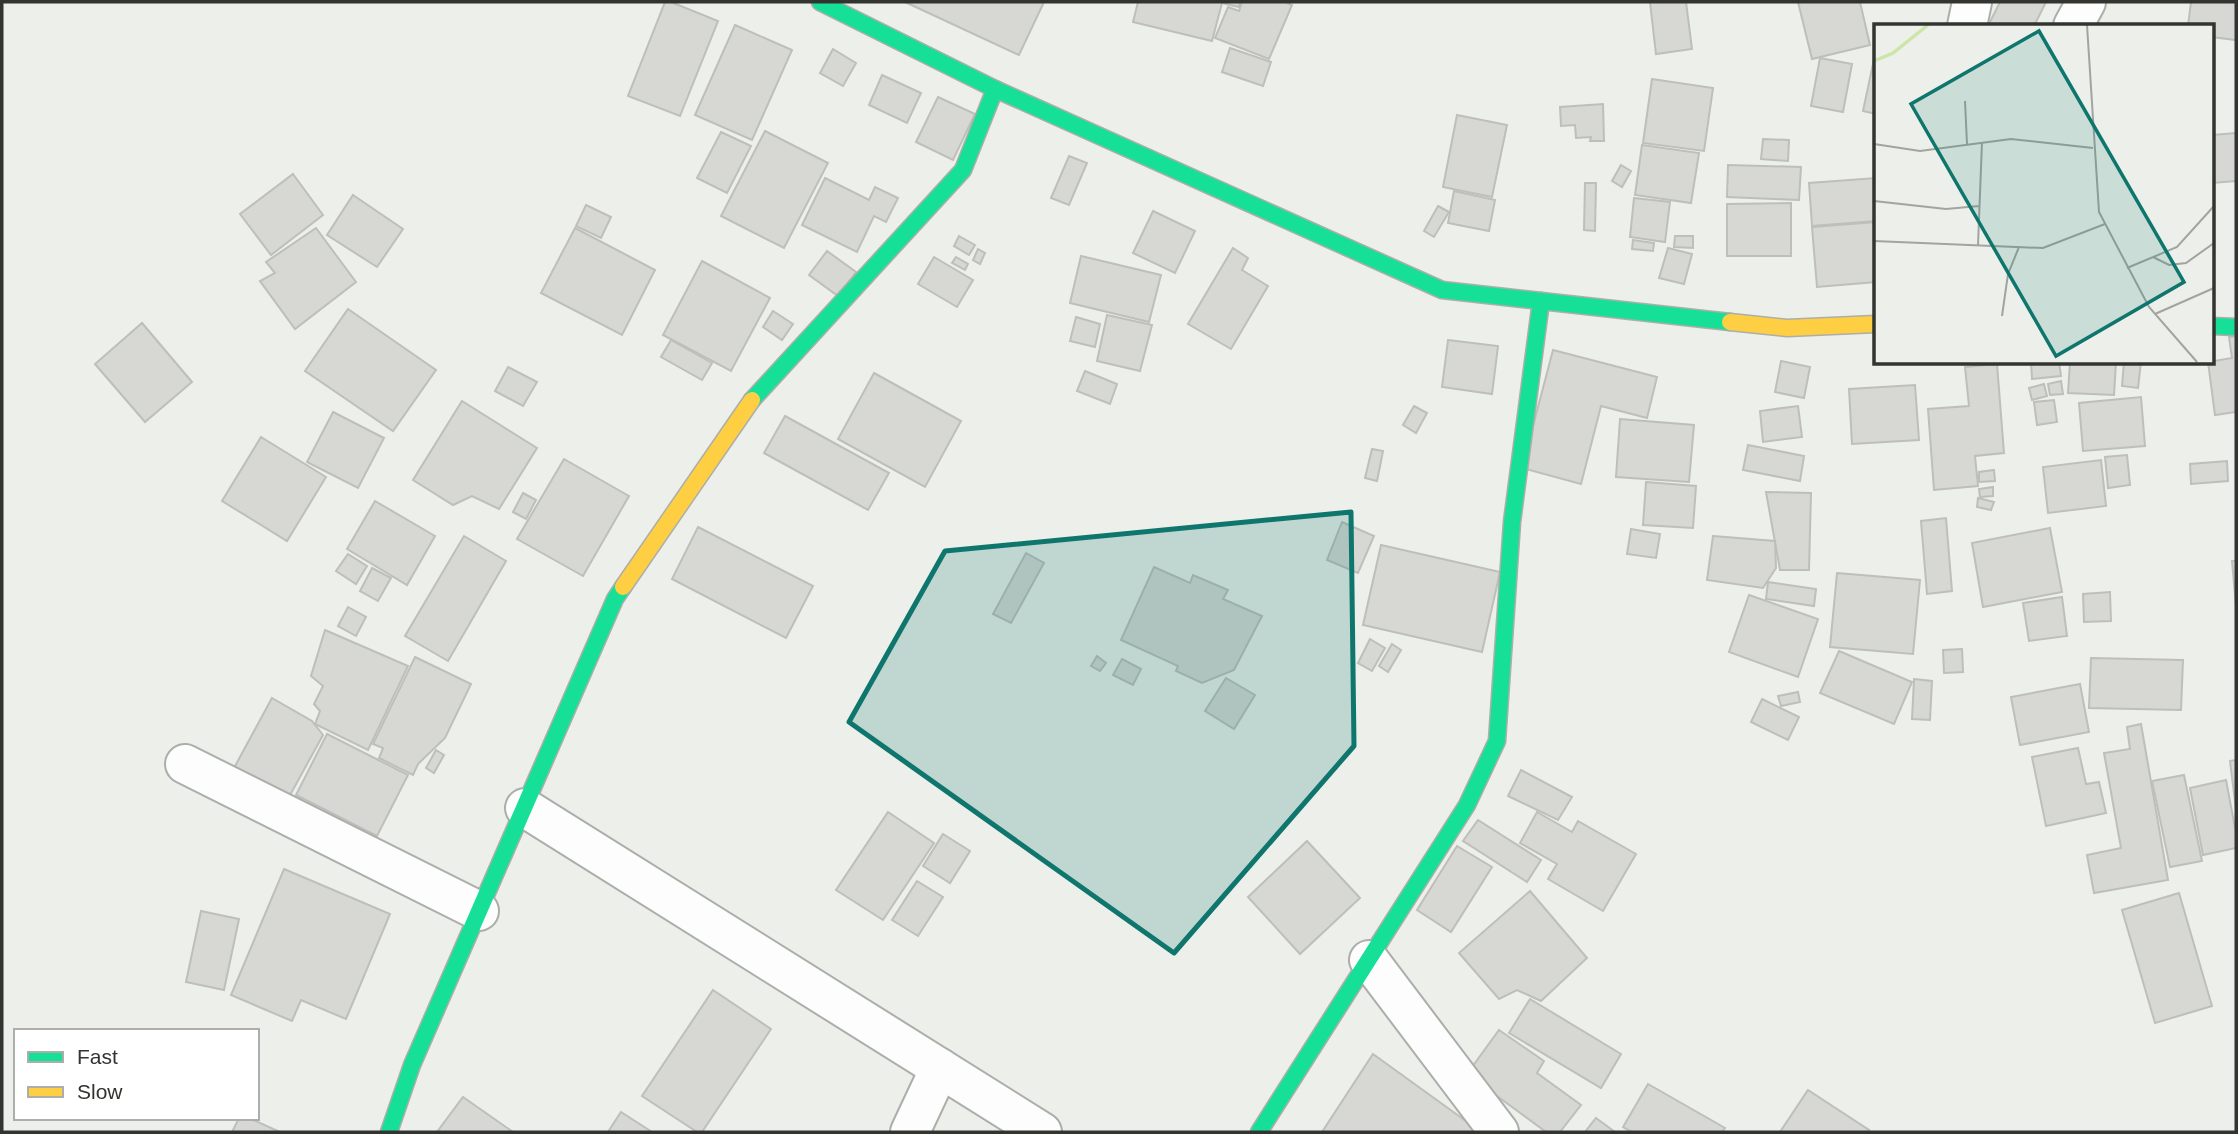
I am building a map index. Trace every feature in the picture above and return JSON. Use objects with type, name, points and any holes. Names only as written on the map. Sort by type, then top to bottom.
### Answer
[{"type":"street","points":[[820,2],[995,89],[1442,290],[1787,327],[1874,324]]},
{"type":"street","points":[[1967,24],[1972,2]]},
{"type":"street","points":[[2074,24],[2085,2]]},
{"type":"street","points":[[389,1132],[412,1065],[615,599],[756,394],[962,170],[995,89]]},
{"type":"street","points":[[1259,1132],[1467,805],[1497,741],[1513,522],[1541,301]]},
{"type":"street","points":[[2214,326],[2236,327]]},
{"type":"street","points":[[185,764],[479,911]]},
{"type":"street","points":[[525,808],[1042,1132]]},
{"type":"street","points":[[1369,960],[1500,1132]]},
{"type":"street","points":[[911,1132],[940,1068]]},
{"type":"highlighted area","points":[[1351,512],[1354,746],[1174,953],[849,722],[945,551]]},
{"type":"building","points":[[665,2],[718,21],[680,116],[628,96]]},
{"type":"building","points":[[905,2],[1044,2],[1019,55]]},
{"type":"building","points":[[1138,2],[1240,2],[1239,7],[1222,3],[1212,41],[1133,22]]},
{"type":"building","points":[[1242,2],[1285,2],[1292,5],[1269,59],[1215,38],[1228,7],[1239,11]]},
{"type":"building","points":[[1650,2],[1686,2],[1692,49],[1656,54]]},
{"type":"building","points":[[1798,2],[1860,2],[1870,45],[1812,59]]},
{"type":"building","points":[[2000,2],[2046,2],[2035,24],[1989,24]]},
{"type":"building","points":[[2191,2],[2236,2],[2236,40],[2214,37],[2214,24],[2188,24]]},
{"type":"building","points":[[735,25],[792,50],[752,140],[695,115]]},
{"type":"building","points":[[1230,48],[1271,62],[1263,86],[1222,72]]},
{"type":"building","points":[[833,49],[856,63],[843,86],[820,73]]},
{"type":"building","points":[[1820,58],[1852,64],[1843,112],[1811,106]]},
{"type":"building","points":[[1874,59],[1874,114],[1863,111]]},
{"type":"building","points":[[882,75],[921,93],[907,123],[869,105]]},
{"type":"building","points":[[1652,79],[1713,88],[1704,151],[1643,143]]},
{"type":"building","points":[[938,97],[975,114],[953,160],[916,142]]},
{"type":"building","points":[[1603,104],[1604,141],[1590,141],[1591,137],[1576,138],[1575,125],[1561,126],[1560,107]]},
{"type":"building","points":[[1457,115],[1507,125],[1492,197],[1443,187]]},
{"type":"building","points":[[765,131],[828,163],[784,248],[721,216]]},
{"type":"building","points":[[721,132],[751,146],[727,193],[697,178]]},
{"type":"building","points":[[2236,133],[2236,181],[2214,183],[2214,135]]},
{"type":"building","points":[[1763,139],[1789,140],[1788,161],[1761,159]]},
{"type":"building","points":[[1642,145],[1699,153],[1691,203],[1635,195]]},
{"type":"building","points":[[1069,156],[1087,163],[1069,205],[1051,198]]},
{"type":"building","points":[[1621,165],[1631,171],[1622,187],[1612,181]]},
{"type":"building","points":[[1728,165],[1801,167],[1799,200],[1727,197]]},
{"type":"building","points":[[293,174],[323,215],[271,255],[240,214]]},
{"type":"building","points":[[825,178],[869,200],[875,187],[898,198],[886,222],[874,216],[857,252],[802,225]]},
{"type":"building","points":[[1874,178],[1874,221],[1812,226],[1809,183]]},
{"type":"building","points":[[1585,183],[1596,183],[1595,231],[1584,230]]},
{"type":"building","points":[[1454,191],[1495,200],[1489,231],[1448,223]]},
{"type":"building","points":[[353,195],[403,229],[377,267],[327,235]]},
{"type":"building","points":[[1634,198],[1670,202],[1665,242],[1630,237]]},
{"type":"building","points":[[1791,203],[1791,256],[1727,256],[1727,204]]},
{"type":"building","points":[[586,205],[611,217],[601,238],[576,226]]},
{"type":"building","points":[[1438,206],[1449,212],[1434,237],[1424,231]]},
{"type":"building","points":[[1153,211],[1195,231],[1175,273],[1133,253]]},
{"type":"building","points":[[1874,222],[1874,282],[1817,287],[1812,227]]},
{"type":"building","points":[[316,228],[356,282],[295,329],[260,281],[275,273],[266,262]]},
{"type":"building","points":[[575,228],[655,270],[622,335],[541,293]]},
{"type":"building","points":[[959,236],[975,245],[969,255],[954,246]]},
{"type":"building","points":[[1675,236],[1693,236],[1693,248],[1674,247]]},
{"type":"building","points":[[1633,240],[1654,243],[1653,251],[1632,249]]},
{"type":"building","points":[[1233,248],[1248,258],[1242,270],[1268,286],[1231,349],[1188,324]]},
{"type":"building","points":[[1668,248],[1692,254],[1684,284],[1659,278]]},
{"type":"building","points":[[978,249],[985,253],[980,264],[973,260]]},
{"type":"building","points":[[827,251],[856,272],[838,296],[809,275]]},
{"type":"building","points":[[1081,256],[1161,275],[1149,322],[1070,303]]},
{"type":"building","points":[[934,257],[973,280],[957,307],[918,284]]},
{"type":"building","points":[[956,257],[968,264],[965,270],[952,263]]},
{"type":"building","points":[[702,261],[770,298],[731,371],[663,335]]},
{"type":"building","points":[[348,309],[436,370],[393,431],[305,371]]},
{"type":"building","points":[[773,311],[793,324],[782,340],[763,327]]},
{"type":"building","points":[[1107,315],[1152,325],[1140,371],[1097,361]]},
{"type":"building","points":[[1076,317],[1100,324],[1095,347],[1070,341]]},
{"type":"building","points":[[142,323],[192,382],[145,422],[95,364]]},
{"type":"building","points":[[2236,336],[2236,412],[2215,415],[2208,364],[2232,358],[2229,337]]},
{"type":"building","points":[[671,340],[712,363],[702,380],[661,357]]},
{"type":"building","points":[[1448,340],[1498,346],[1492,394],[1442,387]]},
{"type":"building","points":[[1553,350],[1657,377],[1647,418],[1601,406],[1581,484],[1522,468]]},
{"type":"building","points":[[1781,361],[1810,367],[1804,398],[1775,392]]},
{"type":"building","points":[[1997,364],[2004,453],[1975,456],[1978,486],[1934,490],[1928,409],[1969,406],[1965,367]]},
{"type":"building","points":[[2031,364],[2059,364],[2061,376],[2032,379]]},
{"type":"building","points":[[2070,364],[2116,364],[2114,395],[2068,393]]},
{"type":"building","points":[[2124,364],[2141,364],[2138,388],[2122,386]]},
{"type":"building","points":[[508,367],[537,382],[523,406],[495,391]]},
{"type":"building","points":[[1085,371],[1117,384],[1110,404],[1077,391]]},
{"type":"building","points":[[874,373],[961,421],[925,487],[838,439]]},
{"type":"building","points":[[2061,381],[2063,394],[2050,395],[2048,384]]},
{"type":"building","points":[[2044,384],[2047,396],[2032,400],[2029,388]]},
{"type":"building","points":[[1915,385],[1919,440],[1852,444],[1849,389]]},
{"type":"building","points":[[2141,397],[2145,446],[2083,451],[2079,403]]},
{"type":"building","points":[[2054,400],[2057,422],[2037,425],[2034,402]]},
{"type":"building","points":[[462,401],[537,448],[499,509],[472,496],[453,505],[413,480]]},
{"type":"building","points":[[1414,406],[1427,413],[1416,433],[1403,425]]},
{"type":"building","points":[[1798,406],[1802,437],[1763,442],[1760,411]]},
{"type":"building","points":[[333,412],[384,438],[358,488],[307,462]]},
{"type":"building","points":[[785,416],[889,473],[868,510],[764,453]]},
{"type":"building","points":[[1620,419],[1694,425],[1689,482],[1616,477]]},
{"type":"building","points":[[261,437],[326,477],[287,541],[222,501]]},
{"type":"building","points":[[1748,445],[1804,456],[1800,481],[1743,470]]},
{"type":"building","points":[[1372,449],[1383,451],[1377,481],[1365,478]]},
{"type":"building","points":[[2127,455],[2130,485],[2108,488],[2105,457]]},
{"type":"building","points":[[564,459],[629,496],[583,576],[517,539]]},
{"type":"building","points":[[2101,460],[2106,506],[2048,513],[2043,467]]},
{"type":"building","points":[[2227,461],[2228,481],[2191,484],[2190,464]]},
{"type":"building","points":[[1994,470],[1995,481],[1979,482],[1979,472]]},
{"type":"building","points":[[1646,482],[1696,486],[1693,528],[1643,525]]},
{"type":"building","points":[[1993,487],[1993,496],[1980,497],[1979,489]]},
{"type":"building","points":[[1766,492],[1811,493],[1809,570],[1780,570]]},
{"type":"building","points":[[523,493],[536,500],[526,519],[513,512]]},
{"type":"building","points":[[1978,498],[1994,502],[1991,510],[1977,507]]},
{"type":"building","points":[[375,501],[435,536],[407,585],[347,549]]},
{"type":"building","points":[[1946,518],[1952,591],[1927,594],[1921,521]]},
{"type":"building","points":[[1342,522],[1374,536],[1358,573],[1327,560]]},
{"type":"building","points":[[698,527],[813,586],[786,638],[672,579]]},
{"type":"building","points":[[2050,528],[2062,592],[1983,607],[1972,543]]},
{"type":"building","points":[[1631,529],[1660,534],[1656,558],[1627,554]]},
{"type":"building","points":[[464,536],[506,561],[448,661],[405,636]]},
{"type":"building","points":[[1713,536],[1775,541],[1776,568],[1763,588],[1707,580]]},
{"type":"building","points":[[1381,545],[1500,572],[1482,652],[1363,625]]},
{"type":"building","points":[[1026,553],[1044,563],[1011,623],[993,614]]},
{"type":"building","points":[[348,554],[367,566],[356,584],[336,571]]},
{"type":"building","points":[[2232,561],[2236,561],[2236,607]]},
{"type":"building","points":[[1154,567],[1190,583],[1193,575],[1228,590],[1223,599],[1262,616],[1234,670],[1202,683],[1176,671],[1178,666],[1121,640]]},
{"type":"building","points":[[372,568],[391,578],[378,601],[360,591]]},
{"type":"building","points":[[1837,573],[1920,580],[1913,654],[1830,647]]},
{"type":"building","points":[[1768,582],[1816,589],[1814,606],[1766,599]]},
{"type":"building","points":[[2110,592],[2111,621],[2084,622],[2083,594]]},
{"type":"building","points":[[1749,595],[1818,619],[1798,677],[1729,652]]},
{"type":"building","points":[[2062,597],[2067,636],[2029,641],[2023,603]]},
{"type":"building","points":[[348,607],[366,617],[356,636],[338,626]]},
{"type":"building","points":[[325,630],[408,666],[368,750],[315,724],[320,711],[314,704],[323,686],[311,676]]},
{"type":"building","points":[[1370,639],[1385,648],[1372,671],[1358,663]]},
{"type":"building","points":[[1392,644],[1401,650],[1388,672],[1379,666]]},
{"type":"building","points":[[1962,649],[1963,672],[1944,673],[1943,650]]},
{"type":"building","points":[[1839,651],[1912,682],[1894,724],[1820,693]]},
{"type":"building","points":[[1097,656],[1106,663],[1100,671],[1091,666]]},
{"type":"building","points":[[415,657],[471,684],[445,738],[418,764],[413,775],[379,758],[383,748],[373,744]]},
{"type":"building","points":[[2091,658],[2183,660],[2181,710],[2089,708]]},
{"type":"building","points":[[1122,659],[1141,669],[1133,685],[1113,675]]},
{"type":"building","points":[[1226,678],[1255,695],[1234,729],[1205,711]]},
{"type":"building","points":[[1914,679],[1932,681],[1930,720],[1912,719]]},
{"type":"building","points":[[2080,684],[2089,732],[2020,745],[2011,697]]},
{"type":"building","points":[[1798,692],[1800,702],[1781,706],[1778,696]]},
{"type":"building","points":[[272,698],[312,721],[323,735],[283,808],[228,779]]},
{"type":"building","points":[[1762,699],[1799,717],[1788,740],[1751,722]]},
{"type":"building","points":[[2141,724],[2168,880],[2094,893],[2087,855],[2121,848],[2104,753],[2130,749],[2127,727]]},
{"type":"building","points":[[327,734],[408,775],[377,836],[296,795]]},
{"type":"building","points":[[2078,748],[2086,784],[2099,782],[2106,813],[2046,826],[2032,757]]},
{"type":"building","points":[[436,750],[444,755],[434,773],[426,768]]},
{"type":"building","points":[[2236,760],[2236,810],[2230,761]]},
{"type":"building","points":[[1521,770],[1572,797],[1558,820],[1508,796]]},
{"type":"building","points":[[2184,775],[2202,861],[2170,867],[2152,781]]},
{"type":"building","points":[[2226,780],[2236,833],[2236,848],[2203,855],[2190,788]]},
{"type":"building","points":[[888,812],[934,843],[883,920],[836,890]]},
{"type":"building","points":[[1537,812],[1572,832],[1578,821],[1636,854],[1603,911],[1548,879],[1557,864],[1520,843]]},
{"type":"building","points":[[1478,820],[1541,860],[1527,882],[1463,841]]},
{"type":"building","points":[[943,834],[970,851],[950,883],[923,866]]},
{"type":"building","points":[[1307,841],[1360,898],[1300,954],[1248,897]]},
{"type":"building","points":[[1457,846],[1492,867],[1451,932],[1417,910]]},
{"type":"building","points":[[284,869],[390,914],[346,1019],[301,1000],[292,1021],[231,995]]},
{"type":"building","points":[[917,881],[943,897],[918,936],[892,920]]},
{"type":"building","points":[[1530,891],[1587,958],[1541,1001],[1517,990],[1499,999],[1459,953]]},
{"type":"building","points":[[2179,893],[2212,1006],[2155,1023],[2122,910]]},
{"type":"building","points":[[201,911],[239,919],[224,990],[186,982]]},
{"type":"building","points":[[713,990],[771,1029],[702,1132],[697,1132],[642,1096]]},
{"type":"building","points":[[1530,999],[1621,1054],[1601,1088],[1509,1033]]},
{"type":"building","points":[[1499,1030],[1544,1061],[1537,1073],[1581,1105],[1560,1132],[1546,1132],[1467,1074]]},
{"type":"building","points":[[1373,1054],[1481,1132],[1322,1132]]},
{"type":"building","points":[[1648,1084],[1725,1128],[1722,1132],[1632,1132],[1623,1127]]},
{"type":"building","points":[[1808,1090],[1869,1130],[1780,1132]]},
{"type":"building","points":[[463,1097],[513,1132],[437,1132]]},
{"type":"building","points":[[621,1112],[652,1132],[608,1132]]},
{"type":"building","points":[[1596,1118],[1615,1132],[1585,1132]]},
{"type":"building","points":[[238,1120],[253,1120],[280,1132],[232,1132]]},
{"type":"traffic: fast","points":[[820,2],[995,89],[1442,290],[1730,322]]},
{"type":"traffic: fast","points":[[752,400],[963,170],[995,89]]},
{"type":"traffic: fast","points":[[1259,1132],[1467,805],[1497,741],[1512,522],[1541,301]]},
{"type":"traffic: fast","points":[[2214,326],[2236,327]]},
{"type":"traffic: fast","points":[[389,1132],[412,1065],[615,599],[623,587]]},
{"type":"traffic: slow","points":[[1730,322],[1787,328],[1874,324]]},
{"type":"traffic: slow","points":[[623,587],[752,400]]}]
